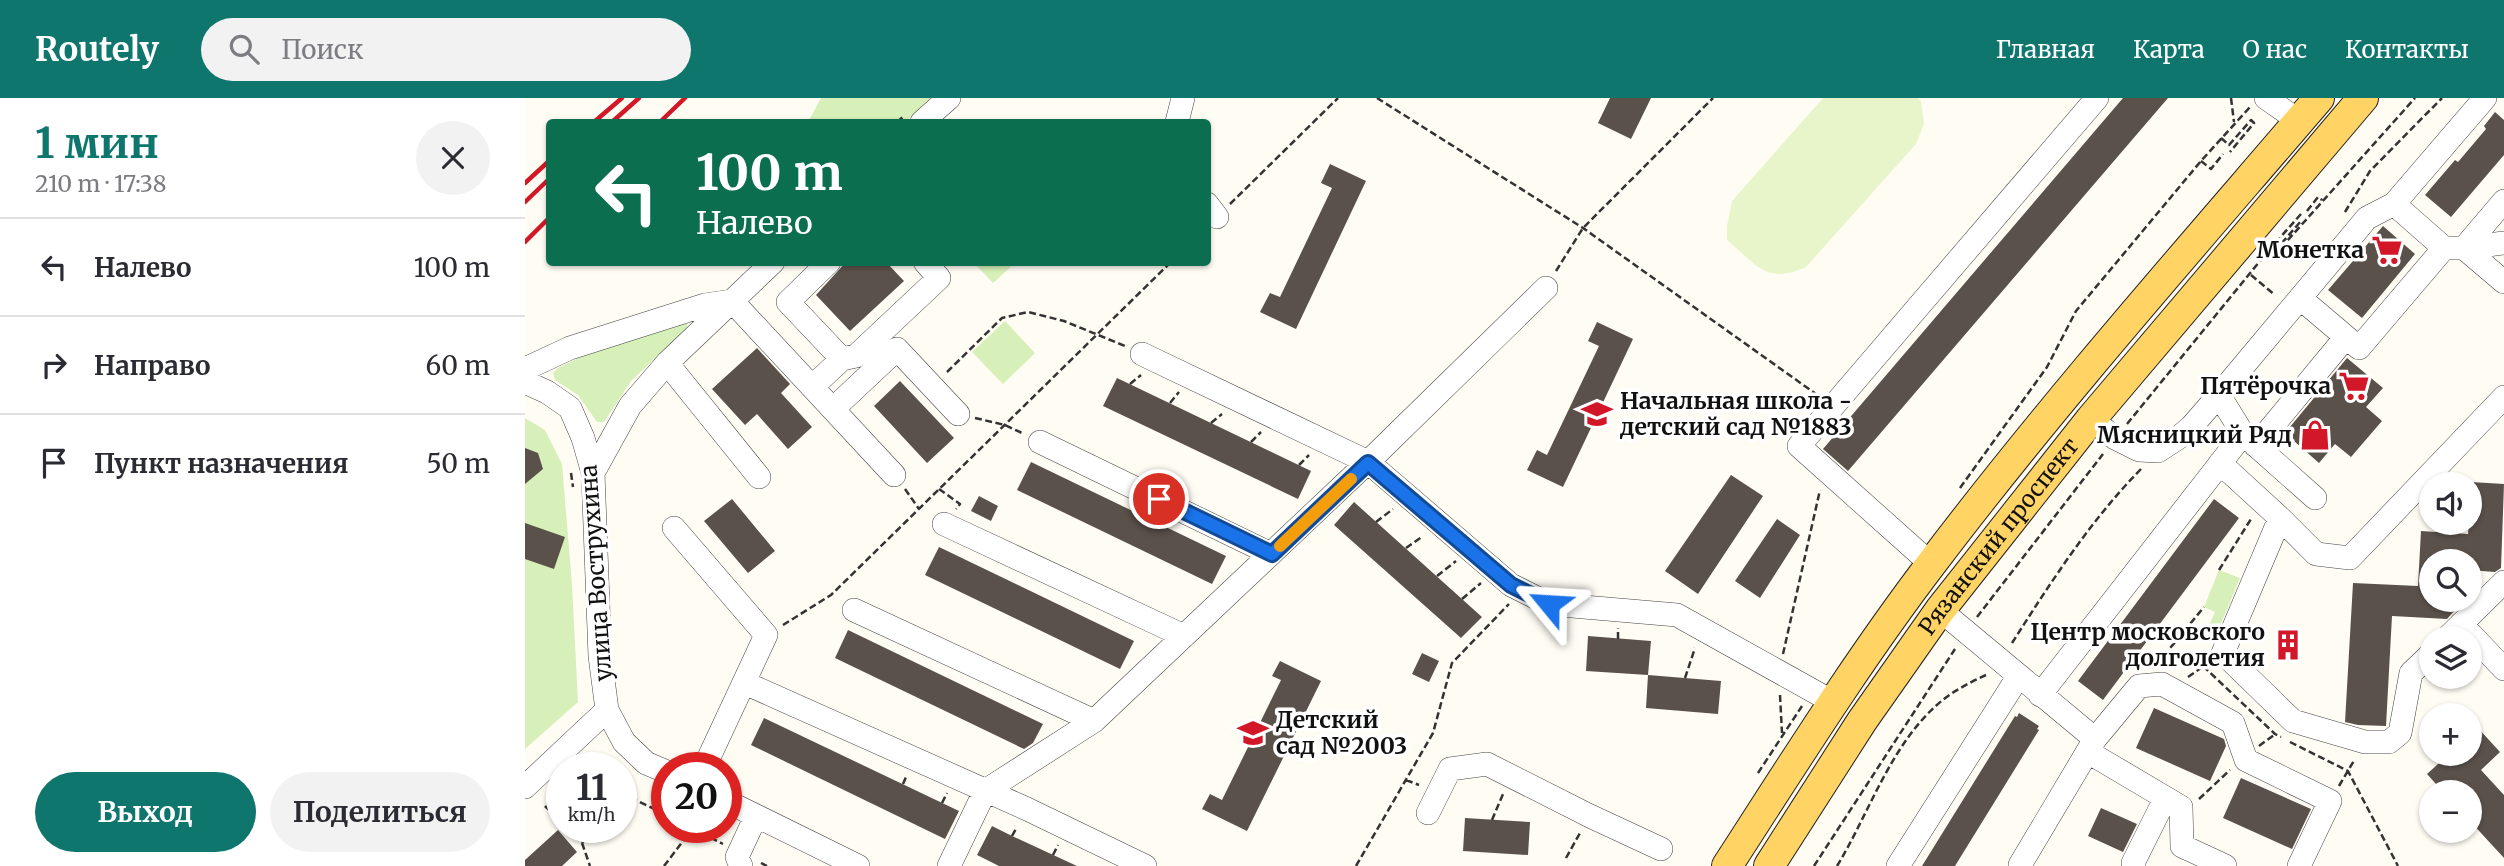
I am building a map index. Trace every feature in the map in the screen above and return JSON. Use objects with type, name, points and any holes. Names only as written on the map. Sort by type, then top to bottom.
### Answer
[{"type":"main road","name":"Рязанский проспект","points":[[1727,866],[1833,702],[1931,564],[2050,413],[2319,98]]},
{"type":"main road","name":"Рязанский проспект","points":[[1769,866],[1862,721],[1940,610],[2091,419],[2363,98]]},
{"type":"street","points":[[925,119],[949,98]]},
{"type":"street","points":[[1178,119],[1182,98]]},
{"type":"street","points":[[1931,564],[1799,446],[2097,98]]},
{"type":"street","points":[[2266,98],[2299,121]]},
{"type":"street","points":[[2091,419],[2115,438],[2139,450],[2158,451],[2192,426],[2367,218],[2394,204],[2485,98]]},
{"type":"street","points":[[2295,304],[2348,330],[2359,348],[2454,248],[2504,201]]},
{"type":"street","points":[[2394,204],[2504,282]]},
{"type":"street","points":[[2454,248],[2504,243]]},
{"type":"street","points":[[593,473],[630,406],[667,363],[769,266]]},
{"type":"street","points":[[825,266],[788,302],[842,359]]},
{"type":"street","points":[[813,387],[842,359],[856,356],[939,278],[928,266]]},
{"type":"street","points":[[949,866],[985,791],[1094,721],[1368,463],[1546,288]]},
{"type":"street","points":[[525,369],[570,348],[705,305],[732,301]]},
{"type":"street","points":[[732,301],[894,475]]},
{"type":"street","points":[[2040,695],[2220,463],[2316,383],[2348,330]]},
{"type":"street","points":[[833,409],[897,349],[958,415]]},
{"type":"street","points":[[1142,354],[1368,463],[1495,572],[1522,591],[1549,604],[1677,615],[1833,702]]},
{"type":"street","points":[[667,363],[759,477]]},
{"type":"street","name":"улица Вострухина","points":[[525,382],[547,392],[570,408],[583,438],[593,473],[600,656],[607,710],[624,742],[651,765]]},
{"type":"street","points":[[2219,395],[2249,440],[2315,498]]},
{"type":"street","points":[[2220,463],[2316,554],[2350,558],[2504,397]]},
{"type":"street","points":[[1040,442],[1272,554]]},
{"type":"street","points":[[2280,518],[2223,653],[2293,720],[2365,742],[2389,742],[2400,733],[2411,673],[2419,665]]},
{"type":"street","points":[[944,524],[1184,636]]},
{"type":"street","points":[[674,528],[766,635],[712,752]]},
{"type":"street","points":[[2459,626],[2504,582]]},
{"type":"street","points":[[854,610],[1094,721]]},
{"type":"street","points":[[1940,610],[2040,695],[2092,745],[2165,799],[2181,807],[2182,846],[2225,866]]},
{"type":"street","points":[[2482,652],[2504,669]]},
{"type":"street","points":[[1898,866],[2018,677]]},
{"type":"street","points":[[745,682],[1027,809],[1145,866]]},
{"type":"street","points":[[2020,864],[2092,745],[2139,686],[2162,684],[2233,723],[2246,760],[2330,801],[2308,863]]},
{"type":"street","name":"улица Вострухина","points":[[525,787],[607,710]]},
{"type":"street","points":[[1428,813],[1450,769],[1487,764],[1590,817],[1661,849]]},
{"type":"street","points":[[2134,866],[2133,863],[2165,799]]},
{"type":"street","points":[[742,809],[858,866]]},
{"type":"street","points":[[737,863],[756,816]]},
{"type":"path","points":[[1212,210],[1338,98]]},
{"type":"path","points":[[1377,98],[1583,229],[1833,406]]},
{"type":"path","points":[[1546,288],[1583,229],[1713,98]]},
{"type":"path","points":[[2231,98],[2234,124]]},
{"type":"path","points":[[1814,866],[1965,632],[2115,438],[2273,245],[2279,250],[2415,98]]},
{"type":"path","points":[[2221,138],[2229,145],[2251,120],[2254,123],[2229,152]]},
{"type":"path","points":[[2201,161],[2211,169],[2223,154]]},
{"type":"path","points":[[2307,211],[2318,197],[2322,200]]},
{"type":"path","points":[[2301,214],[2277,241],[2281,244],[2302,222]]},
{"type":"path","points":[[766,635],[831,595],[1167,266]]},
{"type":"path","points":[[2249,274],[2295,304]]},
{"type":"path","points":[[932,386],[1002,318],[1028,313],[1064,321],[1098,333],[1142,354]]},
{"type":"path","points":[[958,415],[1005,425],[1040,442]]},
{"type":"path","points":[[571,464],[573,489]]},
{"type":"path","points":[[1782,733],[1779,671],[1825,469]]},
{"type":"path","points":[[894,475],[919,509]]},
{"type":"path","points":[[2219,569],[2262,502]]},
{"type":"path","points":[[1437,576],[1470,550]]},
{"type":"path","points":[[1462,599],[1495,572]]},
{"type":"path","points":[[1356,866],[1433,733],[1452,663],[1522,591]]},
{"type":"path","points":[[2139,686],[2204,607]]},
{"type":"path","points":[[1685,678],[1701,628]]},
{"type":"path","points":[[2171,689],[2223,653]]},
{"type":"path","points":[[2181,815],[2245,757],[2293,720]]},
{"type":"path","points":[[2330,801],[2365,742]]},
{"type":"path","points":[[2348,771],[2398,866]]},
{"type":"path","points":[[1492,820],[1511,776]]},
{"type":"path","points":[[1566,858],[1590,817]]},
{"type":"path","points":[[582,843],[589,866]]},
{"type":"path","points":[[664,866],[682,843]]},
{"type":"green space","points":[[821,98],[931,98],[908,119],[810,119]]},
{"type":"green space","points":[[1823,98],[1918,98],[1921,101],[1924,124],[1916,144],[1806,267],[1781,274],[1771,273],[1755,264],[1727,240],[1732,201]]},
{"type":"green space","points":[[977,266],[1012,266],[993,283]]},
{"type":"green space","points":[[682,321],[687,324],[687,328],[631,381],[604,422],[597,422],[578,395],[555,380],[553,373],[558,368],[607,344]]},
{"type":"green space","points":[[1005,321],[1035,353],[1003,384],[972,352]]},
{"type":"green space","points":[[525,418],[545,430],[562,464],[578,702],[525,749]]},
{"type":"green space","points":[[2219,570],[2240,578],[2213,643],[2203,639],[2215,612],[2204,607]]},
{"type":"building","points":[[1610,98],[1651,98],[1631,139],[1598,123]]},
{"type":"building","points":[[2123,98],[2168,98],[1848,471],[1823,449]]},
{"type":"building","points":[[2495,112],[2504,120],[2504,155],[2451,217],[2425,195],[2486,129],[2484,126]]},
{"type":"building","points":[[1330,164],[1366,181],[1296,329],[1260,312],[1270,293],[1280,297],[1332,188],[1321,183]]},
{"type":"building","points":[[2383,226],[2415,254],[2362,318],[2328,290]]},
{"type":"building","points":[[842,266],[890,266],[904,281],[850,331],[816,295]]},
{"type":"building","points":[[1597,322],[1633,339],[1563,487],[1527,470],[1537,450],[1547,455],[1599,346],[1588,341]]},
{"type":"building","points":[[757,348],[790,384],[781,393],[812,427],[788,449],[757,414],[745,425],[712,389]]},
{"type":"building","points":[[2347,358],[2383,388],[2366,407],[2382,421],[2351,457],[2335,444],[2319,463],[2285,433]]},
{"type":"building","points":[[1117,378],[1311,471],[1298,499],[1103,406]]},
{"type":"building","points":[[900,381],[954,438],[927,463],[874,406]]},
{"type":"building","points":[[525,448],[538,453],[543,469],[525,484]]},
{"type":"building","points":[[1031,462],[1226,556],[1212,584],[1017,490]]},
{"type":"building","points":[[1731,475],[1763,496],[1698,594],[1665,571]]},
{"type":"building","points":[[2482,483],[2504,484],[2501,568],[2495,572],[2482,571],[2482,549],[2420,549],[2421,535],[2482,535]]},
{"type":"building","points":[[979,496],[998,506],[991,521],[971,511]]},
{"type":"building","points":[[732,499],[775,551],[748,573],[704,521]]},
{"type":"building","points":[[2214,499],[2239,518],[2103,700],[2078,681]]},
{"type":"building","points":[[1354,502],[1482,617],[1461,638],[1334,525]]},
{"type":"building","points":[[1777,519],[1800,535],[1760,598],[1735,581]]},
{"type":"building","points":[[525,523],[565,537],[554,569],[525,559]]},
{"type":"building","points":[[939,547],[1134,641],[1120,669],[925,575]]},
{"type":"building","points":[[2419,568],[2419,612],[2453,612],[2447,619],[2392,616],[2386,726],[2345,722],[2353,583],[2418,586]]},
{"type":"building","points":[[848,630],[1043,724],[1033,743],[1024,749],[835,658]]},
{"type":"building","points":[[1588,636],[1651,641],[1648,675],[1586,671]]},
{"type":"building","points":[[1422,653],[1439,661],[1429,682],[1412,674]]},
{"type":"building","points":[[1280,661],[1321,681],[1247,831],[1202,809],[1210,794],[1222,800],[1281,680],[1272,676]]},
{"type":"building","points":[[1648,675],[1721,681],[1718,714],[1646,708]]},
{"type":"building","points":[[2154,708],[2224,739],[2226,746],[2210,781],[2136,748]]},
{"type":"building","points":[[2019,713],[2039,726],[2039,730],[1955,866],[1922,866],[2015,716]]},
{"type":"building","points":[[764,718],[959,811],[945,839],[751,745]]},
{"type":"building","points":[[2482,732],[2500,752],[2481,770],[2504,795],[2504,858],[2482,834],[2482,780],[2432,780],[2427,774],[2436,766],[2482,766]]},
{"type":"building","points":[[2241,778],[2311,809],[2292,849],[2223,818]]},
{"type":"building","points":[[2101,808],[2137,824],[2123,852],[2088,836]]},
{"type":"building","points":[[1465,818],[1530,822],[1528,855],[1463,851]]},
{"type":"building","points":[[992,826],[1077,866],[999,866],[977,855]]},
{"type":"building","points":[[546,841],[569,843],[577,852],[562,866],[525,866],[525,860]]},
{"type":"railway","points":[[598,119],[622,98]]},
{"type":"railway","points":[[615,119],[639,98]]},
{"type":"railway","points":[[663,119],[685,98]]},
{"type":"railway","points":[[525,183],[546,164]]},
{"type":"railway","points":[[525,202],[546,182]]},
{"type":"railway","points":[[525,242],[546,221]]},
{"type":"slow traffic","points":[[1280,546],[1351,479]]},
{"type":"place","name":"Монетка","points":[[2387,250]]},
{"type":"place","name":"Пятёрочка","points":[[2354,386]]},
{"type":"place","name":"Начальная школа - детский сад №1883","points":[[1597,414]]},
{"type":"place","name":"Мясницкий Ряд","points":[[2315,435]]},
{"type":"place","name":"Центр московского долголетия","points":[[2288,645]]},
{"type":"place","name":"Детский сад №2003","points":[[1253,733]]},
{"type":"route","points":[[1159,499],[1272,554],[1368,463],[1511,585],[1549,604]]}]
